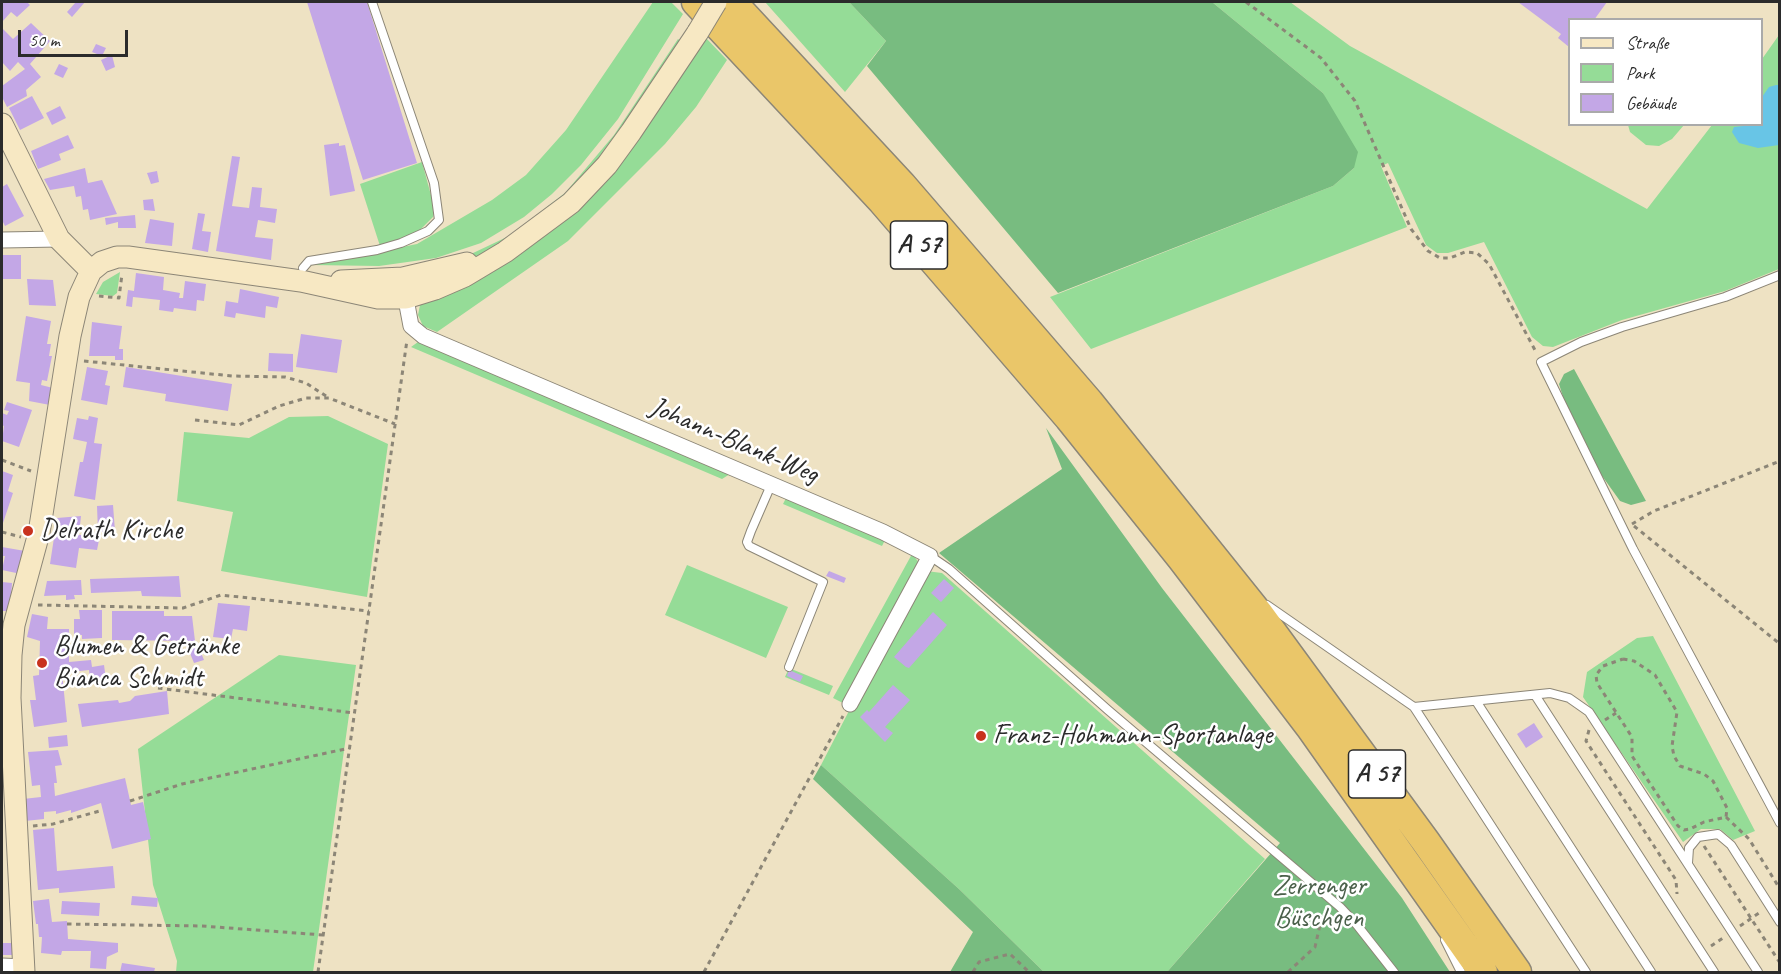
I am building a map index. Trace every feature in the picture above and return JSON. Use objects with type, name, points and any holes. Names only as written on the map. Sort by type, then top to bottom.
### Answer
[{"type":"highway","name":"A 57","points":[[696,2],[882,201],[1069,418],[1182,559],[1310,727],[1483,972]]},
{"type":"highway","name":"A 57","points":[[732,2],[910,194],[1089,402],[1232,580],[1426,842],[1516,972]]},
{"type":"street","points":[[2,966],[24,970],[8,624],[36,549],[72,327],[79,297],[91,271],[102,262],[117,257],[128,257],[302,274],[378,298],[404,288],[465,276],[505,252],[572,203],[607,165],[716,2]]},
{"type":"street","points":[[2,123],[59,238],[91,271]]},
{"type":"street","points":[[2,240],[59,238]]},
{"type":"street","points":[[404,288],[411,327]]},
{"type":"street","name":"Johann-Blank-Weg","points":[[411,327],[423,336],[883,532],[930,556]]},
{"type":"street","points":[[850,704],[930,556]]},
{"type":"lane","points":[[302,274],[309,261],[377,250],[401,243],[428,231],[439,220],[434,183],[372,2]]},
{"type":"lane","points":[[1779,275],[1725,297],[1612,331],[1541,362],[1609,499],[1779,823]]},
{"type":"lane","points":[[771,485],[747,542],[749,546],[823,582],[789,667]]},
{"type":"lane","points":[[930,556],[949,569],[1108,710],[1340,907],[1394,972]]},
{"type":"lane","points":[[1232,580],[1414,707],[1586,972]]},
{"type":"lane","points":[[1414,707],[1550,693],[1569,698],[1589,712],[1758,972]]},
{"type":"lane","points":[[1535,695],[1714,972]]},
{"type":"lane","points":[[1476,701],[1651,972]]},
{"type":"lane","points":[[1310,727],[1341,788]]},
{"type":"lane","points":[[1688,863],[1689,848],[1698,837],[1718,834],[1731,844],[1779,922]]},
{"type":"lane","points":[[1440,933],[1461,972]]},
{"type":"path","points":[[1246,2],[1321,58],[1355,101],[1411,229],[1428,250],[1440,258],[1450,258],[1465,252],[1477,253],[1489,264],[1541,362]]},
{"type":"path","points":[[92,295],[119,298],[123,269]]},
{"type":"path","points":[[318,972],[411,327]]},
{"type":"path","points":[[88,361],[232,376],[285,377],[306,383],[329,398],[396,424]]},
{"type":"path","points":[[195,420],[239,425],[279,406],[306,398],[329,398]]},
{"type":"path","points":[[2,460],[48,477]]},
{"type":"path","points":[[1632,524],[1654,511],[1779,461]]},
{"type":"path","points":[[1609,499],[1632,524],[1779,644]]},
{"type":"path","points":[[41,605],[183,608],[221,595],[369,611]]},
{"type":"path","points":[[1623,659],[1634,661],[1655,675],[1677,712],[1672,746],[1674,756],[1680,766],[1704,774],[1713,781],[1727,808],[1726,818],[1684,830],[1678,826],[1632,756],[1632,737],[1597,683],[1596,675],[1603,666],[1623,659]]},
{"type":"path","points":[[158,687],[354,713]]},
{"type":"path","points":[[704,972],[850,704]]},
{"type":"path","points":[[1616,713],[1589,730],[1586,741],[1676,880],[1676,892],[1682,901]]},
{"type":"path","points":[[130,801],[183,784],[350,748]]},
{"type":"path","points":[[34,826],[53,824],[103,810]]},
{"type":"path","points":[[1726,818],[1749,839],[1779,889]]},
{"type":"path","points":[[1692,827],[1779,963]]},
{"type":"path","points":[[1288,972],[1315,947],[1320,925],[1340,907]]},
{"type":"path","points":[[67,924],[201,926],[323,935]]},
{"type":"path","points":[[1705,937],[1710,946]]},
{"type":"path","points":[[973,972],[980,962],[1010,954],[1029,972]]},
{"type":"green space","points":[[653,2],[671,2],[683,14],[618,119],[581,165],[552,194],[524,217],[481,243],[436,258],[379,266],[311,265],[417,244],[492,200],[526,175],[566,130]]},
{"type":"green space","points":[[765,2],[849,2],[886,41],[845,92]]},
{"type":"green space","points":[[849,2],[1212,2],[1323,93],[1358,152],[1354,168],[1333,186],[1058,293],[867,66],[886,41]]},
{"type":"green space","points":[[1212,2],[1290,2],[1350,46],[1647,209],[1711,126],[1763,126],[1763,58],[1779,35],[1779,269],[1725,291],[1622,320],[1553,347],[1543,346],[1532,337],[1484,242],[1448,253],[1437,253],[1426,245],[1388,163],[1381,166],[1407,227],[1091,349],[1050,297],[1333,186],[1354,168],[1323,93]]},
{"type":"green space","points":[[706,38],[727,60],[696,107],[665,144],[568,241],[437,332],[423,326],[418,315],[420,305],[426,300],[518,255],[566,220],[589,199],[616,167]]},
{"type":"green space","points":[[678,39],[682,42],[624,130],[559,204],[480,256],[460,264],[471,254],[509,236],[565,193],[614,135]]},
{"type":"green space","points":[[1628,126],[1683,126],[1672,139],[1659,146],[1646,145],[1630,132]]},
{"type":"green space","points":[[422,162],[435,210],[433,217],[415,235],[380,246],[360,184]]},
{"type":"green space","points":[[120,272],[117,293],[113,296],[96,294],[103,282]]},
{"type":"green space","points":[[418,342],[423,342],[730,474],[722,479],[411,347]]},
{"type":"green space","points":[[1574,369],[1646,501],[1631,505],[1620,501],[1600,473],[1565,403],[1559,384],[1564,374]]},
{"type":"green space","points":[[328,416],[388,444],[367,597],[221,571],[233,512],[177,501],[184,432],[249,438],[289,417]]},
{"type":"green space","name":"Zerrenger Büschgen","points":[[1046,428],[1162,588],[1402,898],[1450,972],[1167,972],[1280,843],[939,553],[1062,469]]},
{"type":"green space","points":[[786,498],[885,540],[882,546],[783,504]]},
{"type":"green space","name":"Franz-Hohmann-Sportanlage","points":[[912,554],[926,571],[942,573],[1265,859],[1167,972],[1044,972],[959,889],[821,765],[851,707],[833,698]]},
{"type":"green space","points":[[687,565],[788,607],[766,658],[665,615]]},
{"type":"green space","points":[[1653,636],[1755,831],[1733,840],[1720,829],[1701,829],[1683,842],[1583,697],[1587,672],[1637,638]]},
{"type":"green space","points":[[279,655],[356,665],[313,972],[176,972],[177,961],[153,885],[138,749]]},
{"type":"green space","points":[[789,668],[833,686],[829,695],[785,677]]},
{"type":"green space","points":[[821,765],[959,889],[1044,972],[950,972],[973,932],[813,779]]},
{"type":"water","points":[[1779,85],[1779,145],[1758,148],[1739,143],[1732,132],[1734,127],[1763,126],[1763,96],[1769,87]]},
{"type":"building","points":[[2,2],[27,2],[30,5],[17,17],[11,12],[2,22]]},
{"type":"building","points":[[76,2],[85,2],[72,17],[67,12]]},
{"type":"building","points":[[307,2],[367,2],[417,163],[363,180]]},
{"type":"building","points":[[1518,2],[1607,2],[1595,18],[1568,18],[1568,46],[1558,38],[1561,34]]},
{"type":"building","points":[[31,23],[50,41],[30,64],[41,77],[26,90],[27,96],[7,107],[2,97],[2,86],[25,69],[18,62],[10,71],[2,62],[2,28],[13,39]]},
{"type":"building","points":[[96,44],[106,48],[102,56],[92,52]]},
{"type":"building","points":[[112,55],[115,67],[106,71],[101,60]]},
{"type":"building","points":[[59,64],[68,68],[63,78],[54,74]]},
{"type":"building","points":[[32,96],[44,118],[20,130],[9,108]]},
{"type":"building","points":[[60,106],[66,118],[52,125],[46,113]]},
{"type":"building","points":[[68,135],[74,148],[59,154],[61,160],[38,169],[31,151]]},
{"type":"building","points":[[339,143],[339,146],[345,145],[355,191],[330,196],[324,145]]},
{"type":"building","points":[[232,156],[240,157],[232,206],[249,208],[252,187],[262,188],[260,207],[277,209],[275,223],[258,220],[255,237],[273,239],[271,260],[216,251]]},
{"type":"building","points":[[85,168],[88,183],[102,180],[117,214],[90,220],[88,209],[83,210],[81,196],[76,197],[74,186],[50,190],[44,179]]},
{"type":"building","points":[[157,171],[159,182],[151,184],[147,173]]},
{"type":"building","points":[[7,184],[24,216],[5,226],[2,220],[2,187]]},
{"type":"building","points":[[153,199],[155,211],[144,210],[143,200]]},
{"type":"building","points":[[198,213],[205,214],[202,231],[211,232],[208,252],[192,249]]},
{"type":"building","points":[[135,215],[136,228],[118,228],[118,222],[106,225],[105,218]]},
{"type":"building","points":[[150,219],[174,223],[172,246],[145,243]]},
{"type":"building","points":[[2,255],[21,255],[21,279],[2,279]]},
{"type":"building","points":[[136,273],[164,277],[163,290],[180,293],[179,298],[183,298],[185,281],[206,284],[204,301],[197,300],[196,311],[174,308],[173,312],[159,310],[160,300],[133,297],[132,307],[126,306],[128,290],[134,291]]},
{"type":"building","points":[[27,279],[53,280],[56,306],[29,305]]},
{"type":"building","points":[[240,289],[279,297],[277,308],[266,306],[265,318],[236,313],[235,318],[224,316],[226,301],[238,303]]},
{"type":"building","points":[[26,316],[51,321],[47,344],[51,344],[49,356],[52,356],[47,381],[42,380],[41,385],[53,388],[50,405],[29,401],[30,383],[16,381]]},
{"type":"building","points":[[92,322],[122,326],[119,349],[123,349],[123,360],[115,360],[115,356],[89,356]]},
{"type":"building","points":[[301,334],[342,340],[337,373],[296,367]]},
{"type":"building","points":[[269,353],[293,354],[293,372],[268,371]]},
{"type":"building","points":[[87,367],[108,371],[105,385],[110,386],[107,405],[81,400]]},
{"type":"building","points":[[126,367],[232,384],[228,411],[165,401],[166,394],[123,387]]},
{"type":"building","points":[[7,402],[32,410],[19,447],[2,441],[4,426],[2,425],[2,413],[7,415],[9,411],[4,410]]},
{"type":"building","points":[[89,416],[98,418],[94,443],[102,444],[95,500],[74,496],[80,462],[83,462],[87,442],[73,439],[77,418],[88,420]]},
{"type":"building","points":[[2,471],[13,475],[8,491],[13,493],[2,526]]},
{"type":"building","points":[[113,505],[115,531],[98,532],[97,506]]},
{"type":"building","points":[[81,516],[79,535],[100,535],[97,550],[79,548],[76,568],[50,564],[57,518]]},
{"type":"building","points":[[2,547],[25,551],[21,574],[2,570],[5,556],[2,556]]},
{"type":"building","points":[[829,571],[846,578],[844,583],[826,576]]},
{"type":"building","points":[[179,576],[181,597],[142,596],[141,591],[91,593],[90,579]]},
{"type":"building","points":[[944,579],[954,588],[941,602],[931,593]]},
{"type":"building","points":[[81,580],[82,595],[74,595],[75,599],[66,600],[66,595],[44,596],[47,581]]},
{"type":"building","points":[[2,582],[12,583],[10,611],[2,611]]},
{"type":"building","points":[[218,603],[250,606],[247,631],[233,629],[231,639],[213,637]]},
{"type":"building","points":[[79,610],[102,610],[102,638],[82,639],[82,635],[74,635],[74,619],[80,619]]},
{"type":"building","points":[[112,611],[164,611],[164,616],[192,616],[195,641],[112,640]]},
{"type":"building","points":[[933,612],[947,625],[909,668],[906,667],[894,657]]},
{"type":"building","points":[[32,614],[48,617],[47,629],[69,629],[69,662],[91,660],[92,667],[104,665],[106,680],[90,682],[89,670],[62,673],[67,722],[34,727],[30,700],[36,700],[33,676],[39,675],[40,641],[27,637]]},
{"type":"building","points":[[197,643],[204,660],[194,663],[187,646]]},
{"type":"building","points":[[789,670],[803,676],[800,682],[787,676]]},
{"type":"building","points":[[893,685],[910,700],[885,727],[893,733],[885,742],[860,717],[867,710],[869,712]]},
{"type":"building","points":[[167,691],[169,714],[82,727],[78,704],[118,700],[119,703],[130,701],[135,696]]},
{"type":"building","points":[[1534,723],[1543,737],[1526,748],[1517,734]]},
{"type":"building","points":[[67,735],[68,746],[49,748],[48,737]]},
{"type":"building","points":[[58,750],[62,765],[55,766],[57,783],[54,783],[55,796],[125,778],[131,805],[143,802],[151,839],[112,849],[101,803],[71,813],[71,810],[56,814],[56,811],[44,812],[44,819],[25,821],[23,799],[41,797],[40,785],[32,786],[28,752]]},
{"type":"building","points":[[54,828],[57,871],[113,866],[115,888],[59,893],[59,888],[38,890],[33,830]]},
{"type":"building","points":[[132,896],[158,898],[157,907],[131,905]]},
{"type":"building","points":[[49,899],[52,922],[67,921],[68,939],[118,943],[118,952],[107,957],[106,969],[90,968],[91,951],[62,951],[61,955],[41,953],[42,937],[39,937],[33,901]]},
{"type":"building","points":[[62,901],[100,903],[99,916],[61,914]]},
{"type":"building","points":[[2,943],[12,943],[12,955],[2,955]]},
{"type":"building","points":[[122,963],[155,968],[154,972],[120,972]]},
{"type":"place","name":"Delrath Kirche","points":[[28,531]]},
{"type":"place","name":"Blumen & Getränke Bianca Schmidt","points":[[42,663]]},
{"type":"place","name":"Franz-Hohmann-Sportanlage","points":[[981,736]]}]
